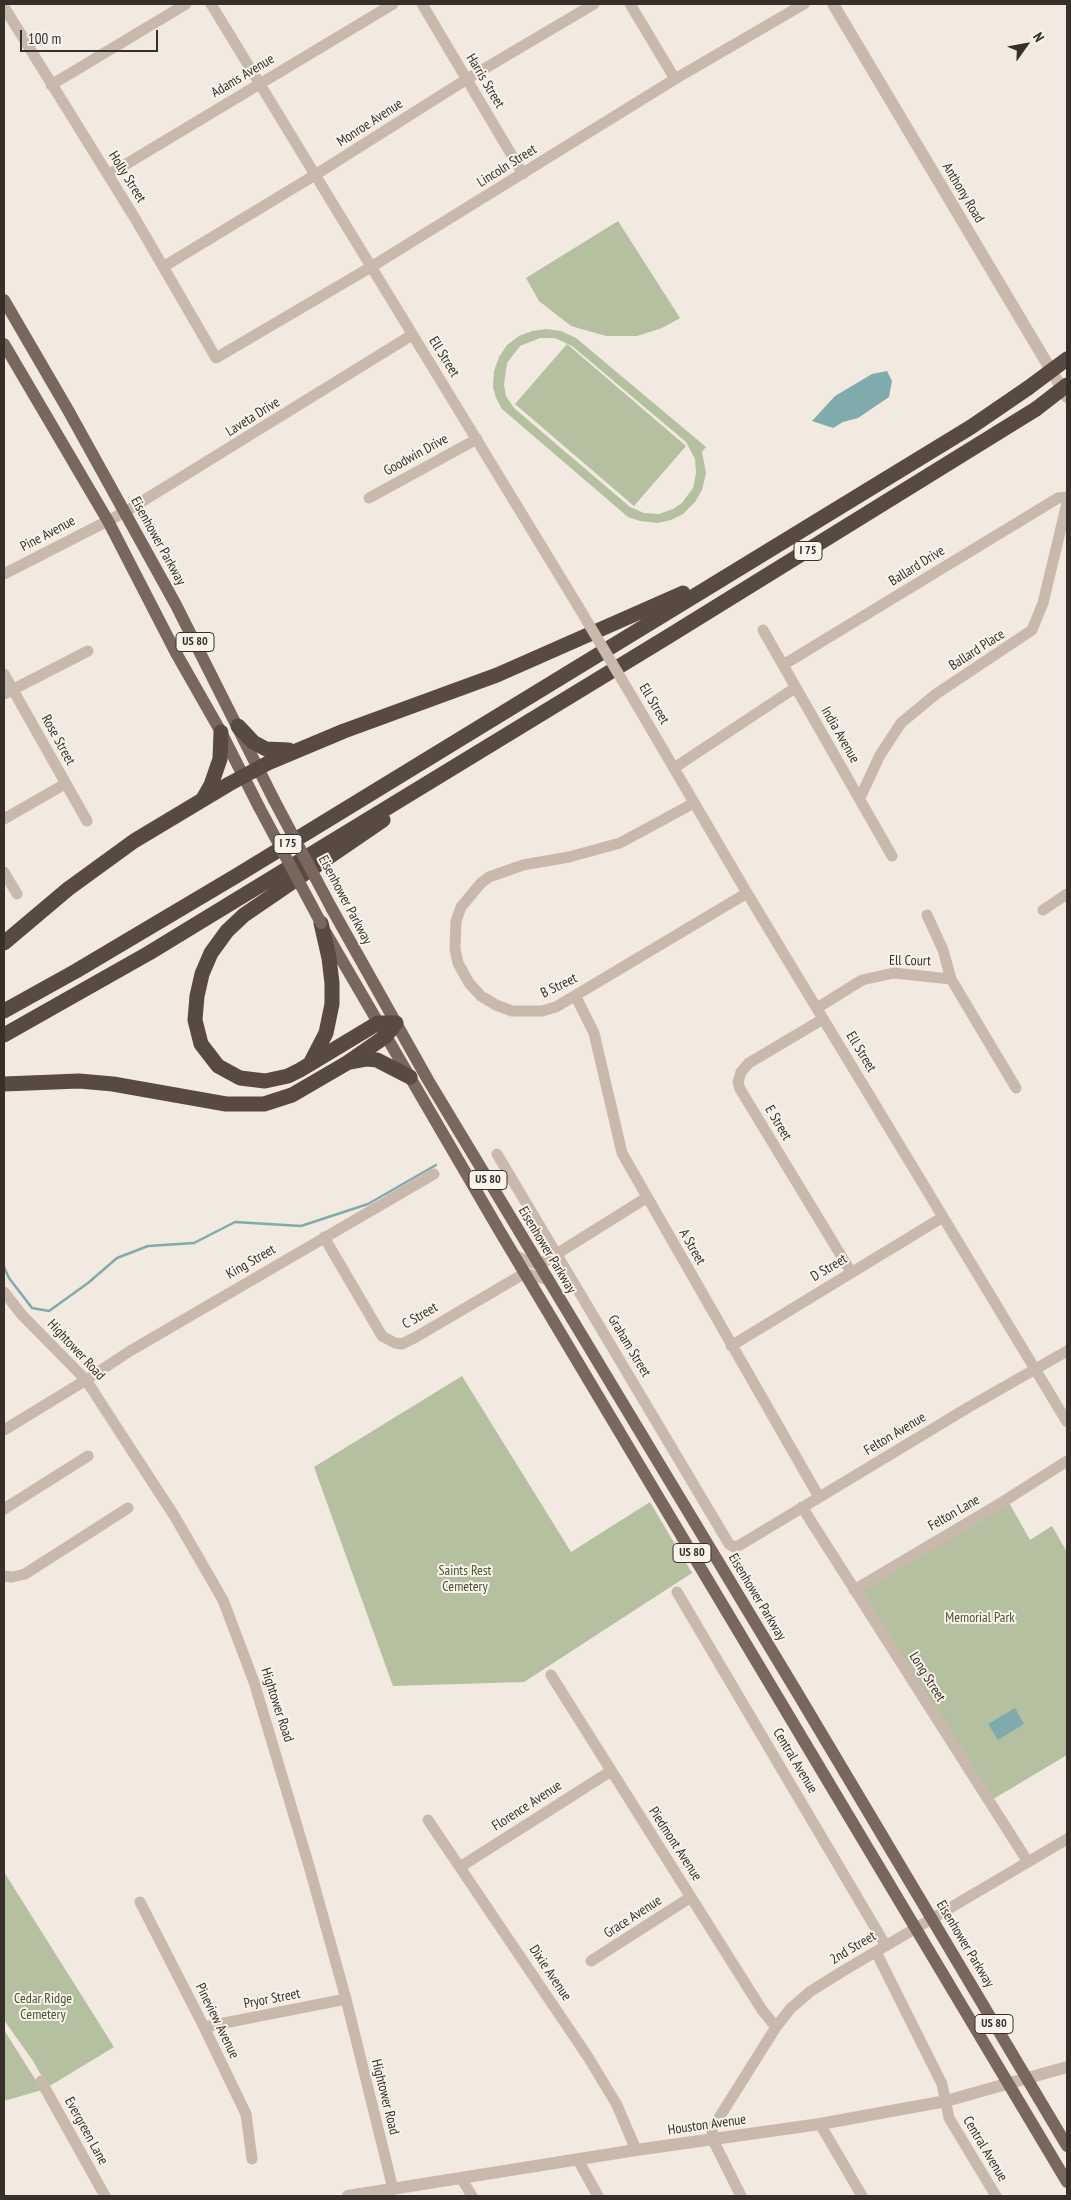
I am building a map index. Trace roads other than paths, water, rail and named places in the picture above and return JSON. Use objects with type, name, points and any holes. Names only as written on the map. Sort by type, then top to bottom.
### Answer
[{"type":"highway","name":"I 75","points":[[4,1010],[76,971],[219,886],[735,571],[971,426],[1028,388],[1067,358]]},
{"type":"highway","name":"I 75","points":[[4,1035],[149,953],[439,776],[1036,409],[1067,385]]},
{"type":"highway","points":[[4,944],[43,910],[102,864],[202,800],[244,776],[295,750],[497,675],[735,571]]},
{"type":"highway","points":[[238,726],[253,742],[266,749],[278,751],[295,750]]},
{"type":"highway","points":[[202,800],[211,785],[220,759],[220,732]]},
{"type":"highway","points":[[396,1023],[378,1023],[288,1076],[265,1081],[240,1078],[218,1066],[201,1044],[195,1020],[199,985],[206,963],[219,941],[244,915],[365,834],[439,776]]},
{"type":"highway","points":[[310,1064],[326,1033],[332,1004],[330,958],[321,923]]},
{"type":"highway","points":[[4,1084],[58,1081],[96,1083],[226,1104],[251,1105],[278,1100],[292,1095],[347,1063],[386,1036],[396,1023]]},
{"type":"highway","points":[[347,1063],[367,1059],[377,1060],[410,1077]]},
{"type":"main road","name":"Eisenhower Parkway","points":[[4,300],[68,410],[176,604],[274,800],[332,909],[428,1080],[1067,2146]]},
{"type":"main road","name":"US 80","points":[[4,344],[108,521],[176,653],[244,776],[321,923],[378,1023],[1067,2182]]},
{"type":"street","points":[[51,85],[186,4]]},
{"type":"street","name":"Ell Street","points":[[211,4],[575,601],[747,893],[1067,1422]]},
{"type":"street","name":"Adams Avenue","points":[[108,175],[393,4]]},
{"type":"street","name":"Harris Street","points":[[422,4],[523,174]]},
{"type":"street","name":"Monroe Avenue","points":[[163,267],[315,175],[466,79],[594,4]]},
{"type":"street","points":[[630,4],[675,78]]},
{"type":"street","name":"Lincoln Street","points":[[224,353],[371,268],[675,78],[804,4]]},
{"type":"street","name":"Anthony Road","points":[[833,4],[1067,397]]},
{"type":"street","name":"Holly Street","points":[[4,7],[108,175],[216,358],[224,353]]},
{"type":"street","name":"Laveta Drive","points":[[108,521],[412,335]]},
{"type":"street","name":"Goodwin Drive","points":[[369,498],[477,439]]},
{"type":"street","name":"Ballard Drive","points":[[783,666],[1058,498],[1067,497]]},
{"type":"street","name":"Ballard Place","points":[[860,798],[880,755],[901,723],[930,699],[1032,630],[1043,603],[1067,502]]},
{"type":"street","name":"Pine Avenue","points":[[4,574],[108,521]]},
{"type":"street","name":"India Avenue","points":[[763,630],[892,856]]},
{"type":"street","points":[[8,692],[88,651]]},
{"type":"street","name":"Rose Street","points":[[4,674],[8,692],[88,821]]},
{"type":"street","points":[[674,768],[795,688]]},
{"type":"street","points":[[4,819],[66,784]]},
{"type":"street","name":"B Street","points":[[694,803],[620,843],[569,857],[523,865],[488,877],[471,893],[461,907],[455,932],[458,963],[470,983],[481,996],[496,1005],[512,1010],[542,1012],[576,997],[747,893]]},
{"type":"street","points":[[4,872],[16,894]]},
{"type":"street","points":[[1043,910],[1067,894]]},
{"type":"street","name":"Ell Court","points":[[927,916],[943,950],[952,978],[1016,1088]]},
{"type":"street","name":"Ell Court","points":[[817,1008],[862,980],[894,973],[952,978]]},
{"type":"street","name":"A Street","points":[[576,997],[591,1023],[600,1054],[622,1153],[646,1198],[819,1497]]},
{"type":"street","name":"E Street","points":[[823,1019],[749,1063],[741,1072],[738,1082],[740,1089],[851,1272]]},
{"type":"street","name":"Graham Street","points":[[496,1154],[729,1544],[734,1547],[740,1546]]},
{"type":"street","name":"King Street","points":[[4,1430],[130,1351],[434,1174]]},
{"type":"street","points":[[515,1256],[539,1265],[646,1198]]},
{"type":"street","name":"D Street","points":[[731,1346],[943,1217]]},
{"type":"street","name":"C Street","points":[[324,1237],[382,1336],[395,1343],[402,1344],[416,1337],[525,1273]]},
{"type":"street","points":[[525,1273],[548,1280]]},
{"type":"street","name":"Hightower Road","points":[[4,1292],[22,1315],[86,1380],[122,1432],[206,1569],[230,1618],[254,1682],[279,1761],[346,1999],[393,2189]]},
{"type":"street","name":"Felton Avenue","points":[[740,1546],[969,1406],[1067,1351]]},
{"type":"street","points":[[4,1509],[88,1456]]},
{"type":"street","name":"Felton Lane","points":[[854,1590],[1001,1503],[1067,1461]]},
{"type":"street","name":"Long Street","points":[[802,1507],[1028,1862]]},
{"type":"street","points":[[4,1576],[12,1577],[25,1574],[128,1508]]},
{"type":"street","name":"Central Avenue","points":[[677,1592],[886,1946]]},
{"type":"street","name":"Piedmont Avenue","points":[[551,1675],[762,2010],[776,2027]]},
{"type":"street","name":"Florence Avenue","points":[[460,1867],[610,1771]]},
{"type":"street","name":"Dixie Avenue","points":[[428,1820],[588,2057],[617,2105],[636,2150]]},
{"type":"street","name":"2nd Street","points":[[713,2140],[712,2128],[716,2121],[776,2027],[800,1999],[1067,1839]]},
{"type":"street","name":"Grace Avenue","points":[[591,1961],[691,1897]]},
{"type":"street","name":"Pineview Avenue","points":[[140,1902],[246,2114],[252,2159]]},
{"type":"street","name":"Central Avenue","points":[[876,1952],[942,2084],[949,2118],[996,2196]]},
{"type":"street","name":"Pryor Street","points":[[204,2027],[346,1999]]},
{"type":"street","name":"Houston Avenue","points":[[348,2196],[636,2150],[820,2124],[946,2101],[1067,2067]]},
{"type":"street","name":"Evergreen Lane","points":[[41,2081],[104,2196]]},
{"type":"street","points":[[820,2124],[862,2196]]},
{"type":"street","points":[[713,2140],[740,2196]]},
{"type":"street","points":[[578,2160],[598,2196]]},
{"type":"street","points":[[461,2178],[472,2196]]},
{"type":"water","points":[[887,371],[892,381],[889,397],[858,418],[843,422],[833,428],[812,421],[835,396],[872,374]]},
{"type":"water","points":[[1015,1708],[1024,1724],[998,1740],[988,1724]]},
{"type":"waterway","points":[[4,1267],[9,1278],[32,1308],[49,1311],[88,1283],[117,1258],[148,1246],[194,1243],[235,1222],[301,1226],[368,1204],[436,1165]]},
{"type":"park label","name":"Saints Rest Cemetery","points":[[465,1579]]},
{"type":"park label","name":"Memorial Park","points":[[980,1618]]},
{"type":"park label","name":"Cedar Ridge Cemetery","points":[[43,2008]]}]
